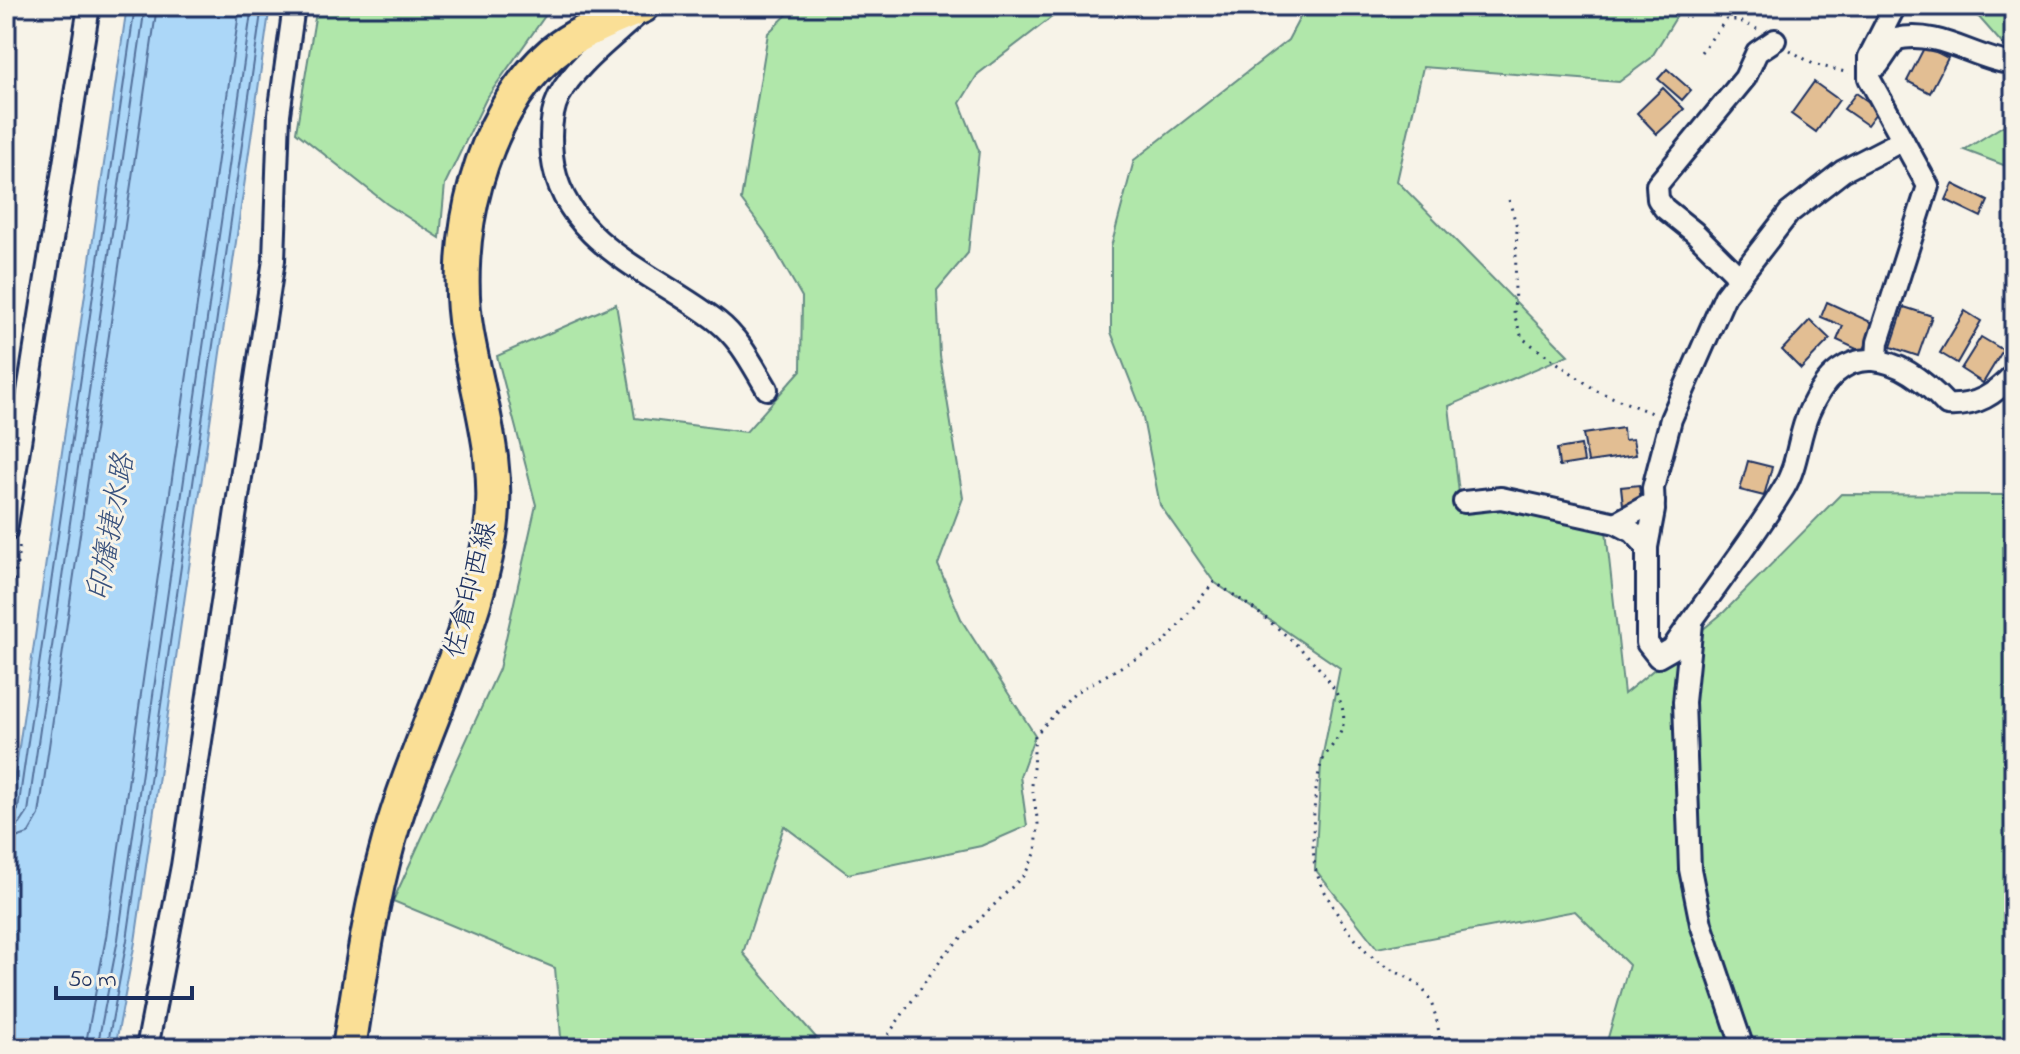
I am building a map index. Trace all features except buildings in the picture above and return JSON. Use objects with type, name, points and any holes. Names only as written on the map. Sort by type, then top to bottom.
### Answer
[{"type":"main road","name":"佐倉印西線","points":[[349,1048],[389,840],[477,593],[490,535],[494,495],[490,437],[466,329],[463,271],[470,213],[488,150],[526,81],[552,52],[591,29],[645,6]]},
{"type":"street","points":[[6,531],[23,405],[89,6]]},
{"type":"street","points":[[147,1048],[182,866],[274,260],[279,114],[294,6]]},
{"type":"street","points":[[645,6],[560,95],[552,116],[553,167],[564,199],[581,226],[718,322],[739,341],[767,389]]},
{"type":"street","points":[[1877,358],[1878,342],[1928,186],[1869,78],[1869,57],[1895,6]]},
{"type":"street","points":[[1869,71],[1879,64],[1896,39],[1908,36],[1953,42],[2014,64]]},
{"type":"street","points":[[1738,276],[1694,232],[1664,208],[1658,199],[1657,185],[1745,78],[1757,52],[1775,40]]},
{"type":"street","points":[[1903,140],[1843,171],[1789,213],[1738,276],[1694,361],[1671,419],[1653,488],[1654,502],[1647,547],[1647,643],[1658,657],[1672,649],[1762,524],[1789,480],[1809,411],[1827,383],[1842,369],[1877,358],[1900,365],[1926,382],[1947,405],[1965,407],[1995,394],[2014,374]]},
{"type":"street","points":[[1464,502],[1501,498],[1616,523],[1633,532],[1647,547]]},
{"type":"street","points":[[1616,523],[1654,502]]},
{"type":"street","points":[[1692,619],[1684,702],[1690,869],[1701,924],[1743,1048]]},
{"type":"path","points":[[1509,200],[1517,227],[1514,314],[1522,338],[1597,391],[1655,414],[1654,426]]},
{"type":"path","points":[[879,1048],[943,956],[1025,874],[1036,852],[1038,824],[1032,786],[1035,735],[1076,692],[1164,643],[1214,582],[1257,608],[1273,626],[1303,648],[1344,711],[1342,728],[1321,764],[1314,821],[1315,869],[1336,912],[1376,960],[1417,984],[1436,1014],[1441,1048]]},
{"type":"green space","points":[[317,6],[552,6],[486,99],[445,184],[440,238],[387,204],[296,132]]},
{"type":"green space","points":[[796,6],[1146,6],[1136,15],[1061,10],[978,74],[960,103],[979,151],[968,253],[937,290],[940,356],[963,498],[938,565],[962,621],[1035,735],[1020,776],[1027,826],[981,846],[848,874],[784,826],[743,953],[819,1041],[811,1048],[562,1048],[555,968],[393,901],[499,669],[536,505],[497,356],[616,304],[635,418],[746,432],[801,370],[802,297],[765,232],[741,200],[768,33]]},
{"type":"green space","points":[[1306,6],[1683,6],[1651,58],[1619,82],[1423,67],[1397,181],[1568,355],[1449,406],[1459,493],[1606,531],[1624,694],[1724,612],[1841,494],[2014,495],[2012,1048],[1605,1048],[1629,965],[1575,911],[1377,948],[1315,869],[1321,764],[1340,668],[1214,582],[1160,505],[1141,408],[1111,332],[1111,247],[1134,160],[1288,40]]},
{"type":"green space","points":[[1969,6],[2014,6],[2014,57]]},
{"type":"green space","points":[[2014,119],[2014,169],[1964,150]]},
{"type":"water","name":"印旛捷水路","points":[[127,6],[270,6],[135,942],[115,1048],[6,1048],[6,836]]}]
